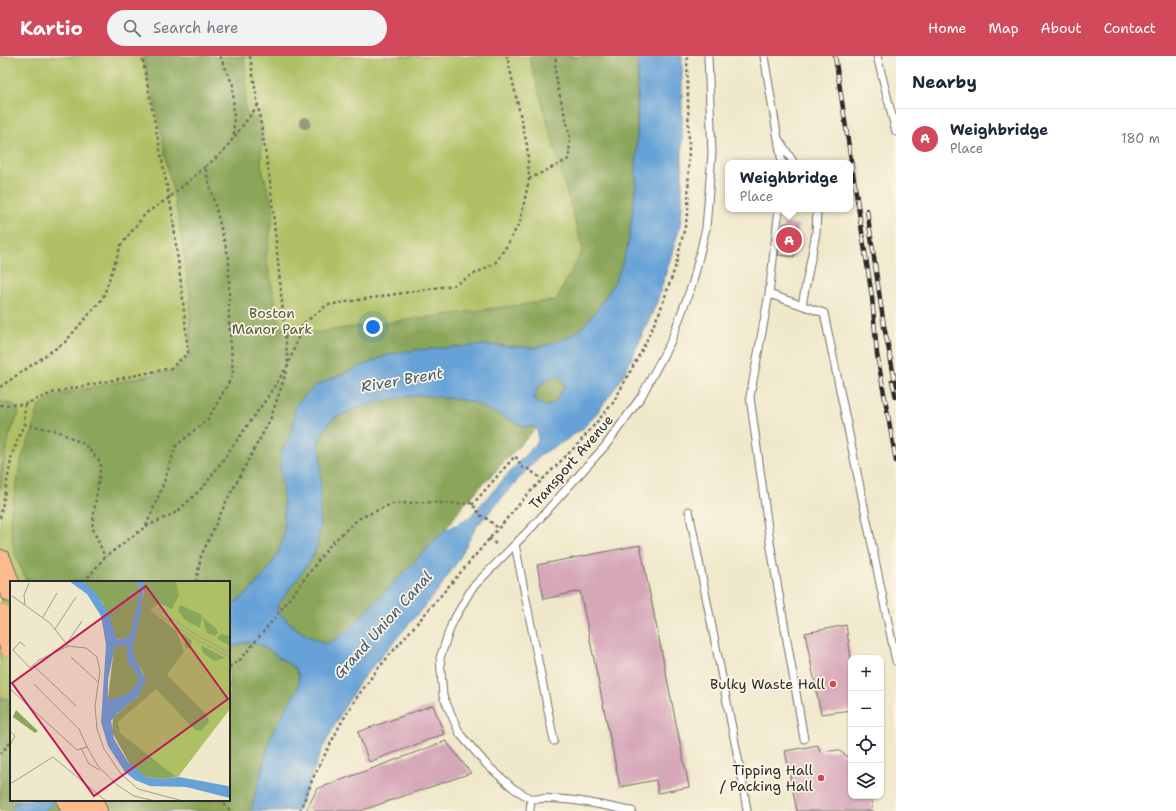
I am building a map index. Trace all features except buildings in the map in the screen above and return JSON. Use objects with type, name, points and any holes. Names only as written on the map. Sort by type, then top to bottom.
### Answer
[{"type":"highway","points":[[0,561],[10,588]]},
{"type":"highway","points":[[0,616],[10,643]]},
{"type":"highway","points":[[68,801],[73,811]]},
{"type":"highway","points":[[92,801],[96,811]]},
{"type":"lane","name":"Transport Avenue","points":[[531,799],[513,788],[486,765],[460,734],[443,696],[440,658],[452,623],[472,588],[515,544],[606,445],[641,397],[671,341],[693,282],[706,228],[712,153],[708,56]]},
{"type":"lane","points":[[764,56],[781,160]]},
{"type":"lane","points":[[877,56],[896,132]]},
{"type":"lane","points":[[777,138],[792,160]]},
{"type":"lane","points":[[779,212],[769,294],[750,397],[770,542],[804,739]]},
{"type":"lane","points":[[802,305],[816,234],[817,212]]},
{"type":"lane","points":[[769,294],[824,313],[896,661]]},
{"type":"lane","points":[[689,511],[742,778],[747,811]]},
{"type":"lane","points":[[515,544],[554,741]]},
{"type":"lane","points":[[530,811],[531,799],[549,797],[632,811]]},
{"type":"path","points":[[0,404],[24,404],[54,392],[171,368],[188,353],[183,300],[169,198],[142,56]]},
{"type":"path","points":[[220,56],[233,85],[234,137]]},
{"type":"path","points":[[85,581],[105,557],[145,527],[177,512],[205,485],[267,398],[288,365],[270,181],[250,56]]},
{"type":"path","points":[[196,581],[201,556],[226,502],[270,420],[303,324],[327,305],[454,285],[494,262],[506,247],[520,222],[529,179],[526,145],[507,56]]},
{"type":"path","points":[[529,179],[569,159],[570,137],[558,88],[555,70],[556,56]]},
{"type":"path","points":[[300,811],[314,778],[340,725],[355,700],[376,671],[527,495],[578,444],[613,403],[643,348],[660,310],[675,268],[688,214],[689,144],[686,56]]},
{"type":"path","points":[[0,387],[65,342],[103,298],[121,245],[146,214],[169,198],[223,152],[258,105]]},
{"type":"path","points":[[145,527],[162,488],[176,446],[208,419],[233,375],[229,320],[229,259],[206,167]]},
{"type":"path","points":[[0,518],[12,455],[24,424],[24,404]]},
{"type":"path","points":[[24,424],[57,431],[84,444],[101,463],[92,527],[105,557]]},
{"type":"path","points":[[472,505],[515,456],[519,461],[521,468],[528,469],[542,479]]},
{"type":"path","points":[[230,666],[241,659],[331,544],[358,519],[391,504],[425,502],[464,504],[469,502],[477,509],[479,515],[485,517],[498,528]]},
{"type":"path","points":[[0,754],[10,743]]},
{"type":"path","points":[[220,801],[231,811]]},
{"type":"green space","name":"Boston Manor Park","points":[[0,56],[638,56],[557,405],[464,504],[444,531],[271,735],[251,811],[0,811]]},
{"type":"green space","points":[[142,56],[244,56],[246,81],[245,111],[262,125],[261,166],[274,211],[266,258],[281,328],[310,333],[556,300],[583,250],[529,56],[638,57],[636,186],[628,245],[617,278],[599,307],[582,328],[567,338],[550,344],[533,348],[485,345],[416,350],[390,354],[317,385],[295,406],[293,426],[289,439],[281,451],[284,536],[277,555],[266,573],[247,594],[230,606],[230,581],[27,581],[14,552],[10,519],[22,457],[33,430],[39,406],[56,395],[175,370],[190,356],[190,295],[179,221],[155,103]]},
{"type":"green space","points":[[556,376],[562,378],[565,384],[559,397],[547,406],[539,403],[535,400],[536,391],[544,382]]},
{"type":"green space","points":[[422,395],[470,401],[525,427],[529,426],[536,428],[464,504],[444,531],[346,632],[327,644],[319,641],[293,626],[276,608],[310,561],[317,547],[321,455],[318,443],[328,424],[337,417],[363,406],[392,399]]},
{"type":"green space","points":[[0,402],[14,405],[19,413],[9,437],[0,489]]},
{"type":"green space","points":[[247,642],[261,645],[295,668],[299,676],[299,688],[271,735],[251,811],[44,811],[55,801],[230,801],[230,648]]},
{"type":"green space","points":[[0,697],[10,700],[10,801],[18,801],[10,811],[0,811]]},
{"type":"water","points":[[638,56],[682,56],[682,208],[679,230],[657,302],[620,381],[594,417],[582,429],[540,455],[476,527],[459,559],[438,590],[361,680],[341,713],[321,752],[298,811],[251,811],[271,735],[298,688],[299,676],[295,668],[261,645],[247,642],[230,648],[230,606],[247,594],[266,573],[277,555],[284,536],[284,504],[280,467],[281,451],[289,439],[293,426],[295,406],[317,385],[390,354],[416,350],[485,345],[533,348],[567,338],[582,328],[599,307],[617,278],[628,245],[636,186]],"holes":[[[556,376],[562,378],[565,386],[559,397],[553,403],[547,406],[535,400],[536,391],[544,382]],[[422,395],[470,401],[525,427],[529,426],[536,428],[538,441],[468,519],[444,531],[346,632],[327,644],[292,626],[276,608],[310,561],[317,547],[320,527],[321,455],[318,443],[328,424],[333,419],[363,406],[392,399]]]},
{"type":"water","points":[[18,801],[55,801],[44,811],[10,811]]},
{"type":"railway","points":[[835,56],[851,160]]},
{"type":"railway","points":[[853,173],[872,297],[877,354],[896,461]]},
{"type":"railway","points":[[867,210],[884,326],[896,386]]},
{"type":"railway","points":[[892,381],[896,397]]},
{"type":"place","name":"Weighbridge","points":[[789,240]]},
{"type":"place","name":"Bulky Waste Hall","points":[[833,684]]},
{"type":"place","name":"Tipping Hall / Packing Hall","points":[[821,778]]},
{"type":"water label","name":"River Brent","points":[[402,380]]},
{"type":"water label","name":"Grand Union Canal","points":[[383,625]]}]
